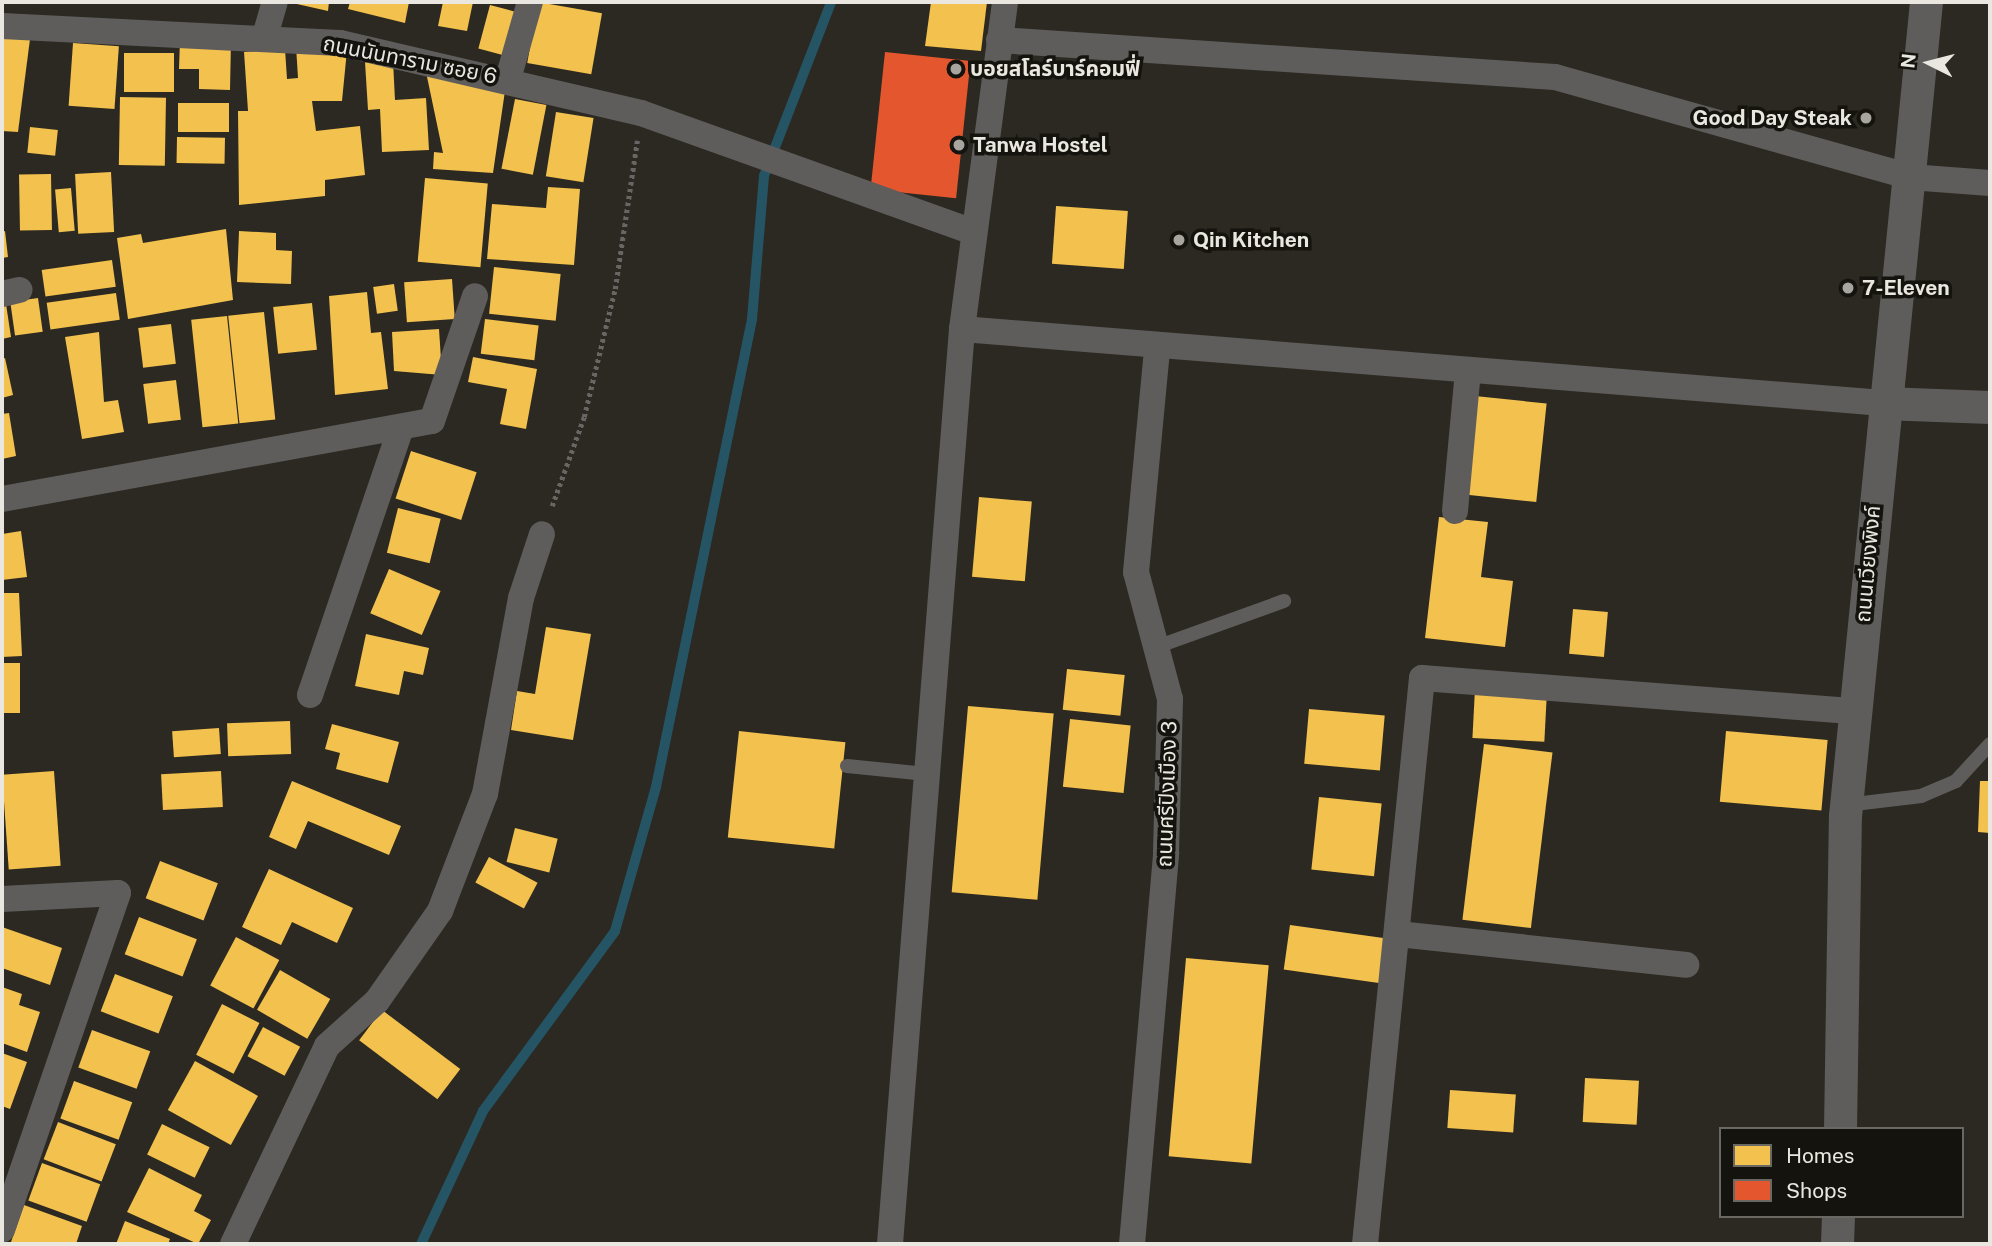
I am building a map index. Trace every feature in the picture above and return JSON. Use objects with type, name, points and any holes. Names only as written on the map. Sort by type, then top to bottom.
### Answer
[{"type":"street","points":[[265,36],[275,2]]},
{"type":"street","points":[[508,79],[530,2]]},
{"type":"street","points":[[890,1244],[971,231],[1005,2]]},
{"type":"street","name":"ถนนเวียงพิงค์","points":[[1840,1127],[1846,805],[1883,402],[1910,177],[1926,2]]},
{"type":"street","name":"ถนนนันทาราม ซอย 6","points":[[2,26],[265,36],[340,43],[508,79],[641,113],[722,139],[971,231]]},
{"type":"street","points":[[999,40],[1555,77],[1910,177],[1990,183]]},
{"type":"street","points":[[2,499],[400,431],[432,421],[475,296]]},
{"type":"street","points":[[962,329],[1157,349],[1883,402],[1990,407]]},
{"type":"street","name":"ถนนศรีปิงเมือง 3","points":[[1132,1244],[1166,852],[1170,699],[1159,646],[1136,572],[1157,349]]},
{"type":"street","points":[[1455,511],[1468,372]]},
{"type":"street","points":[[310,695],[400,431]]},
{"type":"street","points":[[233,1244],[327,1046],[377,1000],[440,911],[485,794],[521,598],[542,534]]},
{"type":"street","points":[[1365,1244],[1422,678],[1854,711]]},
{"type":"street","points":[[2,899],[118,893],[2,1230]]},
{"type":"street","points":[[1398,934],[1686,965]]},
{"type":"street","points":[[1837,1244],[1838,1218]]},
{"type":"lane","points":[[1159,646],[1284,601]]},
{"type":"lane","points":[[1846,805],[1921,796],[1956,780],[1990,744]]},
{"type":"lane","points":[[846,766],[927,774]]},
{"type":"path","points":[[542,534],[590,391],[615,289],[641,113]]},
{"type":"building: Homes","points":[[288,2],[329,2],[328,11]]},
{"type":"building: Homes","points":[[350,2],[409,2],[405,23],[348,9]]},
{"type":"building: Homes","points":[[443,2],[473,2],[467,31],[438,26]]},
{"type":"building: Homes","points":[[538,2],[602,13],[591,74],[527,63]]},
{"type":"building: Homes","points":[[931,2],[987,2],[981,51],[925,46]]},
{"type":"building: Homes","points":[[490,5],[516,12],[504,55],[478,48]]},
{"type":"building: Homes","points":[[2,37],[30,39],[18,132],[2,131]]},
{"type":"building: Homes","points":[[180,40],[231,41],[230,90],[199,89],[199,69],[179,69]]},
{"type":"building: Homes","points":[[73,43],[119,46],[114,109],[69,106]]},
{"type":"building: Homes","points":[[296,46],[347,50],[342,101],[312,101],[316,131],[360,126],[365,175],[325,180],[325,196],[239,205],[238,111],[248,111],[244,52],[285,49],[287,79],[298,78]]},
{"type":"building: Homes","points":[[124,53],[174,53],[174,92],[124,92]]},
{"type":"building: Homes","points":[[393,61],[395,100],[426,98],[429,150],[382,152],[380,109],[368,110],[365,62]]},
{"type":"building: Homes","points":[[426,72],[505,91],[493,173],[433,169],[434,152],[443,153]]},
{"type":"building: Homes","points":[[120,97],[166,98],[165,166],[119,165]]},
{"type":"building: Homes","points":[[515,99],[546,105],[533,175],[501,169]]},
{"type":"building: Homes","points":[[178,103],[229,103],[229,132],[178,132]]},
{"type":"building: Homes","points":[[556,112],[594,118],[583,182],[546,176]]},
{"type":"building: Homes","points":[[30,127],[58,130],[55,156],[27,153]]},
{"type":"building: Homes","points":[[177,137],[225,138],[225,164],[177,163]]},
{"type":"building: Homes","points":[[111,172],[114,232],[78,234],[75,174]]},
{"type":"building: Homes","points":[[51,174],[52,230],[20,231],[19,175]]},
{"type":"building: Homes","points":[[425,178],[488,183],[480,267],[418,262]]},
{"type":"building: Homes","points":[[548,187],[580,189],[574,265],[487,259],[492,204],[546,208]]},
{"type":"building: Homes","points":[[71,188],[75,231],[59,232],[55,189]]},
{"type":"building: Homes","points":[[1056,206],[1128,211],[1124,269],[1052,264]]},
{"type":"building: Homes","points":[[226,229],[233,300],[128,319],[117,238],[141,234],[143,243]]},
{"type":"building: Homes","points":[[5,231],[8,257],[2,258],[2,232]]},
{"type":"building: Homes","points":[[239,231],[276,233],[276,250],[292,251],[291,284],[237,282]]},
{"type":"building: Homes","points":[[112,260],[116,287],[45,297],[42,270]]},
{"type":"building: Homes","points":[[494,267],[561,274],[556,321],[489,314]]},
{"type":"building: Homes","points":[[452,279],[455,319],[407,322],[404,282]]},
{"type":"building: Homes","points":[[394,284],[398,311],[377,314],[373,287]]},
{"type":"building: Homes","points":[[367,292],[371,333],[381,332],[388,389],[335,395],[329,296]]},
{"type":"building: Homes","points":[[116,293],[120,320],[50,329],[47,303]]},
{"type":"building: Homes","points":[[38,298],[43,332],[15,336],[10,302]]},
{"type":"building: Homes","points":[[312,303],[317,350],[278,354],[273,307]]},
{"type":"building: Homes","points":[[6,304],[11,337],[2,339],[2,305]]},
{"type":"building: Homes","points":[[264,312],[275,419],[239,423],[228,316]]},
{"type":"building: Homes","points":[[227,316],[238,423],[202,427],[191,320]]},
{"type":"building: Homes","points":[[485,319],[539,326],[534,360],[481,354]]},
{"type":"building: Homes","points":[[171,324],[176,364],[143,368],[138,328]]},
{"type":"building: Homes","points":[[439,329],[442,375],[394,371],[392,332]]},
{"type":"building: Homes","points":[[99,332],[104,402],[118,400],[124,432],[82,439],[65,337]]},
{"type":"building: Homes","points":[[473,357],[537,369],[526,429],[500,424],[507,389],[468,382]]},
{"type":"building: Homes","points":[[5,358],[13,395],[2,398],[2,359]]},
{"type":"building: Homes","points":[[176,380],[181,420],[148,424],[143,384]]},
{"type":"building: Homes","points":[[1475,396],[1547,404],[1536,502],[1465,494]]},
{"type":"building: Homes","points":[[9,413],[16,456],[2,459],[2,414]]},
{"type":"building: Homes","points":[[411,451],[477,472],[461,520],[396,499]]},
{"type":"building: Homes","points":[[979,497],[1032,502],[1025,581],[972,577]]},
{"type":"building: Homes","points":[[398,508],[441,519],[430,563],[387,553]]},
{"type":"building: Homes","points":[[1439,517],[1488,522],[1481,577],[1513,581],[1505,647],[1425,638]]},
{"type":"building: Homes","points":[[21,531],[27,577],[2,580],[2,534]]},
{"type":"building: Homes","points":[[389,569],[441,591],[422,635],[370,613]]},
{"type":"building: Homes","points":[[2,593],[19,593],[22,656],[2,657]]},
{"type":"building: Homes","points":[[1573,609],[1608,612],[1604,657],[1569,654]]},
{"type":"building: Homes","points":[[546,627],[591,634],[573,740],[511,730],[517,691],[535,694]]},
{"type":"building: Homes","points":[[366,634],[429,648],[423,675],[404,671],[399,695],[355,686]]},
{"type":"building: Homes","points":[[2,663],[20,663],[20,713],[2,713]]},
{"type":"building: Homes","points":[[1067,669],[1125,675],[1120,716],[1063,710]]},
{"type":"building: Homes","points":[[1475,689],[1547,693],[1544,742],[1472,738]]},
{"type":"building: Homes","points":[[968,706],[1054,713],[1037,900],[952,892]]},
{"type":"building: Homes","points":[[1309,709],[1385,716],[1380,770],[1304,764]]},
{"type":"building: Homes","points":[[1070,719],[1131,725],[1124,793],[1063,787]]},
{"type":"building: Homes","points":[[290,721],[291,754],[228,756],[227,723]]},
{"type":"building: Homes","points":[[332,724],[399,742],[388,783],[336,769],[340,753],[325,749]]},
{"type":"building: Homes","points":[[219,728],[221,754],[174,757],[172,731]]},
{"type":"building: Homes","points":[[739,731],[845,742],[834,849],[728,837]]},
{"type":"building: Homes","points":[[1726,731],[1828,740],[1821,811],[1720,802]]},
{"type":"building: Homes","points":[[1484,744],[1552,752],[1531,928],[1462,920]]},
{"type":"building: Homes","points":[[54,771],[61,866],[9,869],[2,775]]},
{"type":"building: Homes","points":[[221,771],[223,807],[163,810],[161,774]]},
{"type":"building: Homes","points":[[292,781],[401,826],[389,855],[308,821],[296,849],[269,837]]},
{"type":"building: Homes","points":[[1980,781],[1990,781],[1990,833],[1978,832]]},
{"type":"building: Homes","points":[[1319,797],[1382,804],[1374,876],[1311,870]]},
{"type":"building: Homes","points":[[515,828],[558,839],[549,873],[507,862]]},
{"type":"building: Homes","points":[[489,857],[538,883],[524,908],[475,883]]},
{"type":"building: Homes","points":[[160,861],[218,883],[204,921],[146,898]]},
{"type":"building: Homes","points":[[269,869],[353,908],[337,943],[292,922],[281,945],[242,927]]},
{"type":"building: Homes","points":[[139,917],[197,939],[183,977],[125,954]]},
{"type":"building: Homes","points":[[1290,925],[1385,938],[1379,983],[1284,970]]},
{"type":"building: Homes","points":[[2,927],[62,948],[50,985],[2,968]]},
{"type":"building: Homes","points":[[236,937],[279,960],[253,1009],[210,986]]},
{"type":"building: Homes","points":[[1186,958],[1269,965],[1251,1163],[1169,1156]]},
{"type":"building: Homes","points":[[280,970],[330,999],[307,1039],[257,1010]]},
{"type":"building: Homes","points":[[115,974],[173,996],[159,1034],[101,1011]]},
{"type":"building: Homes","points":[[2,987],[22,994],[19,1005],[40,1012],[27,1052],[2,1043]]},
{"type":"building: Homes","points":[[222,1004],[259,1023],[234,1074],[196,1055]]},
{"type":"building: Homes","points":[[382,1010],[460,1069],[437,1099],[359,1040]]},
{"type":"building: Homes","points":[[263,1027],[300,1047],[285,1076],[248,1056]]},
{"type":"building: Homes","points":[[92,1030],[150,1051],[137,1089],[78,1068]]},
{"type":"building: Homes","points":[[2,1053],[27,1062],[10,1109],[2,1106]]},
{"type":"building: Homes","points":[[195,1061],[258,1096],[231,1145],[168,1110]]},
{"type":"building: Homes","points":[[1585,1078],[1639,1081],[1637,1125],[1583,1122]]},
{"type":"building: Homes","points":[[74,1081],[132,1102],[119,1140],[60,1119]]},
{"type":"building: Homes","points":[[1450,1090],[1516,1095],[1513,1133],[1447,1128]]},
{"type":"building: Homes","points":[[58,1122],[116,1144],[102,1182],[44,1159]]},
{"type":"building: Homes","points":[[162,1124],[210,1147],[195,1178],[147,1155]]},
{"type":"building: Homes","points":[[42,1163],[100,1184],[87,1222],[28,1201]]},
{"type":"building: Homes","points":[[149,1168],[202,1195],[194,1211],[211,1220],[198,1244],[127,1212]]},
{"type":"building: Homes","points":[[24,1205],[82,1226],[76,1244],[11,1242]]},
{"type":"building: Homes","points":[[125,1221],[170,1239],[168,1244],[116,1244]]},
{"type":"building: Shops","points":[[885,52],[971,61],[956,198],[871,189]]},
{"type":"waterway","points":[[421,1244],[483,1111],[615,931],[656,787],[752,319],[764,176],[831,2]]},
{"type":"place","name":"บอยสโลร์บาร์คอมฟี่","points":[[956,69]]},
{"type":"place","name":"Good Day Steak","points":[[1866,118]]},
{"type":"place","name":"Tanwa Hostel","points":[[959,145]]},
{"type":"place","name":"Qin Kitchen","points":[[1179,240]]},
{"type":"place","name":"7-Eleven","points":[[1848,288]]}]
